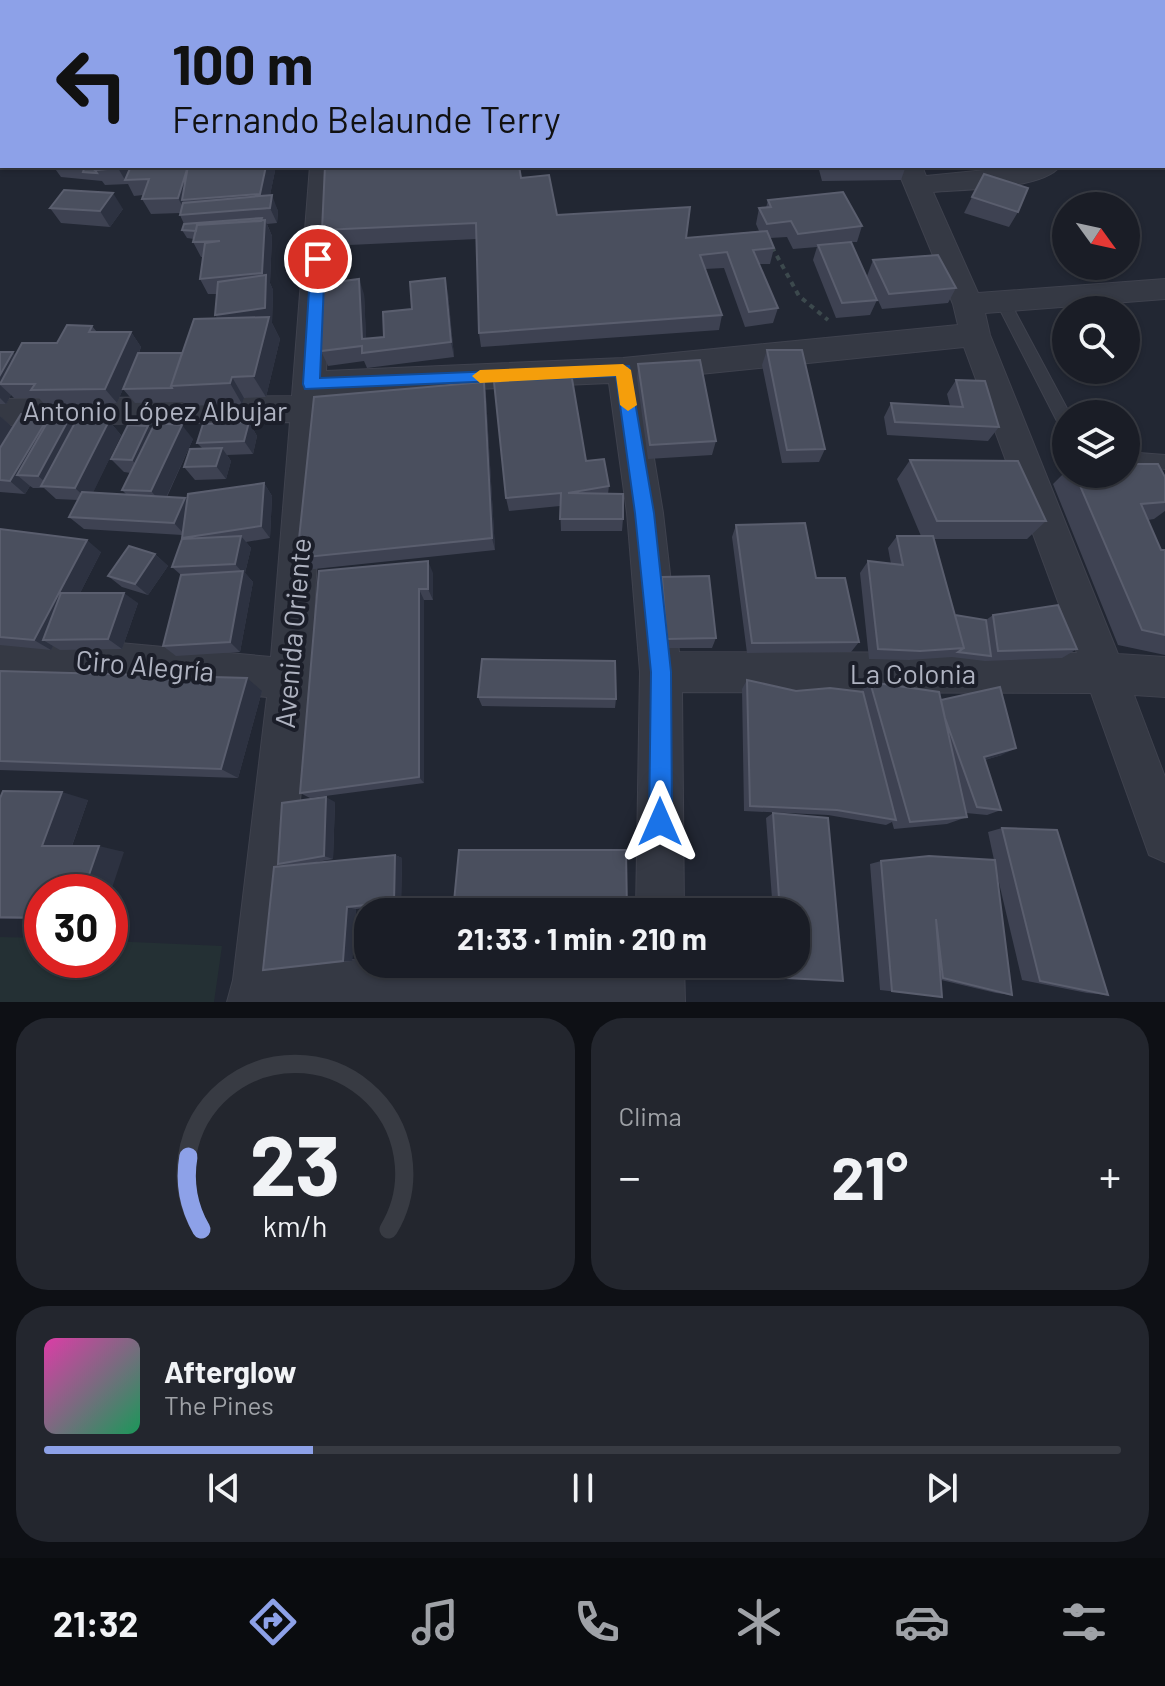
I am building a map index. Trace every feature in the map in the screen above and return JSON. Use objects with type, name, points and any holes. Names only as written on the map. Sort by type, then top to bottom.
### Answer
[{"type":"street","name":"Avenida Oriente","points":[[255,991],[290,679],[323,168]]},
{"type":"street","points":[[1043,168],[1027,175],[912,175],[971,320],[1165,839]]},
{"type":"street","name":"Antonio López Albujar","points":[[0,412],[310,397],[870,345],[971,320],[1003,302],[1165,289]]},
{"type":"street","points":[[623,370],[645,513],[661,672],[660,898]]},
{"type":"street","name":"Ciro Alegría","points":[[0,651],[290,679]]},
{"type":"street","name":"La Colonia","points":[[661,672],[1105,673],[1165,677]]},
{"type":"street","points":[[255,991],[657,1002],[658,978]]},
{"type":"lane","points":[[1003,302],[1054,400]]},
{"type":"lane","points":[[1140,460],[1165,462]]},
{"type":"path","points":[[765,244],[772,247],[793,287],[815,311],[870,345]]},
{"type":"shaded area","points":[[0,937],[24,938],[24,978],[128,978],[128,942],[222,946],[214,1002],[0,1002]]},
{"type":"building","points":[[84,168],[96,168],[97,173],[83,172]]},
{"type":"building","points":[[130,168],[187,168],[178,198],[142,199],[149,179],[125,180]]},
{"type":"building","points":[[188,168],[266,168],[260,194],[182,200]]},
{"type":"building","points":[[325,168],[519,168],[521,178],[549,175],[557,215],[690,207],[686,238],[767,231],[774,248],[753,250],[778,308],[749,312],[727,252],[700,255],[722,315],[479,333],[476,223],[322,230]]},
{"type":"building","points":[[984,174],[1028,188],[1018,212],[972,197]]},
{"type":"building","points":[[64,190],[113,193],[100,211],[50,208]]},
{"type":"building","points":[[843,192],[862,226],[798,234],[791,221],[767,224],[759,208],[771,207],[768,200]]},
{"type":"building","points":[[272,195],[270,208],[180,215],[183,203]]},
{"type":"building","points":[[262,218],[261,221],[197,225],[196,231],[182,230],[184,224]]},
{"type":"building","points":[[265,220],[262,273],[200,279],[205,243],[220,241],[193,242],[197,225]]},
{"type":"building","points":[[851,242],[877,300],[842,303],[818,245]]},
{"type":"building","points":[[938,255],[956,288],[889,294],[873,260]]},
{"type":"building","points":[[266,275],[265,308],[215,315],[218,282]]},
{"type":"building","points":[[445,278],[451,342],[362,353],[362,346],[321,351],[322,284],[359,279],[362,339],[384,337],[383,312],[412,309],[410,282]]},
{"type":"building","points":[[269,317],[254,376],[232,377],[230,383],[171,386],[194,319]]},
{"type":"building","points":[[67,325],[92,326],[89,332],[131,332],[105,389],[31,390],[35,384],[0,384],[22,343],[57,343]]},
{"type":"building","points":[[767,350],[802,350],[825,449],[787,450]]},
{"type":"building","points":[[0,352],[13,352],[0,375]]},
{"type":"building","points":[[138,353],[182,353],[172,388],[123,389]]},
{"type":"building","points":[[700,360],[716,441],[650,445],[638,364]]},
{"type":"building","points":[[571,373],[586,461],[604,459],[609,486],[568,493],[623,494],[623,519],[560,519],[561,493],[506,498],[494,382]]},
{"type":"building","points":[[956,380],[985,381],[999,427],[895,422],[891,403],[963,407]]},
{"type":"building","points":[[484,382],[492,538],[297,558],[314,397]]},
{"type":"building","points":[[21,414],[49,416],[10,481],[0,480],[0,448]]},
{"type":"building","points":[[51,416],[70,417],[38,476],[17,475]]},
{"type":"building","points":[[77,419],[109,421],[75,488],[41,486]]},
{"type":"building","points":[[249,422],[244,441],[197,443],[203,424]]},
{"type":"building","points":[[155,423],[182,425],[151,491],[122,490]]},
{"type":"building","points":[[128,425],[148,426],[132,460],[111,459]]},
{"type":"building","points":[[222,448],[216,466],[184,467],[190,449]]},
{"type":"building","points":[[910,460],[1018,461],[1046,521],[937,521]]},
{"type":"building","points":[[1140,464],[1158,464],[1165,477],[1165,502],[1141,504],[1161,550],[1165,550],[1165,635],[1142,630],[1081,488],[1140,488]]},
{"type":"building","points":[[264,483],[261,526],[182,538],[188,494]]},
{"type":"building","points":[[82,492],[185,498],[174,523],[69,517]]},
{"type":"building","points":[[805,523],[816,578],[845,578],[859,642],[752,643],[736,525]]},
{"type":"building","points":[[0,529],[87,540],[34,640],[0,637]]},
{"type":"building","points":[[241,536],[235,564],[172,567],[182,539]]},
{"type":"building","points":[[897,536],[933,536],[964,648],[920,651],[878,649],[868,561],[903,565]]},
{"type":"building","points":[[129,546],[155,554],[135,584],[108,576]]},
{"type":"building","points":[[428,561],[428,589],[419,589],[419,777],[300,793],[319,571]]},
{"type":"building","points":[[243,571],[230,642],[163,646],[181,575]]},
{"type":"building","points":[[709,576],[716,638],[667,639],[662,577]]},
{"type":"building","points":[[61,593],[124,593],[108,639],[43,640]]},
{"type":"building","points":[[1058,605],[1077,649],[998,651],[993,615]]},
{"type":"building","points":[[955,615],[986,620],[991,656],[958,652],[964,648]]},
{"type":"building","points":[[482,659],[615,661],[616,699],[478,697]]},
{"type":"building","points":[[0,671],[247,678],[221,769],[0,761]]},
{"type":"building","points":[[747,680],[796,691],[830,688],[863,692],[896,820],[837,810],[750,806]]},
{"type":"building","points":[[870,682],[939,692],[967,817],[910,822]]},
{"type":"building","points":[[1000,687],[1016,748],[984,757],[1001,810],[977,807],[941,700]]},
{"type":"building","points":[[3,791],[62,792],[42,846],[99,846],[89,874],[24,874],[24,918],[0,917],[0,798]]},
{"type":"building","points":[[326,797],[324,856],[278,864],[282,803]]},
{"type":"building","points":[[773,813],[828,818],[843,981],[786,978],[810,978],[810,898],[779,898]]},
{"type":"building","points":[[1002,828],[1057,830],[1108,995],[1040,981]]},
{"type":"building","points":[[459,850],[626,850],[627,898],[454,898]]},
{"type":"building","points":[[395,855],[394,898],[354,898],[354,906],[347,907],[343,961],[263,970],[274,867]]},
{"type":"building","points":[[929,856],[995,860],[1012,995],[943,978],[936,919],[942,997],[892,991],[881,861]]},
{"type":"slow traffic","points":[[480,376],[623,370],[628,405]]},
{"type":"route","points":[[318,259],[311,384],[623,370],[645,513],[661,672],[660,822]]}]
